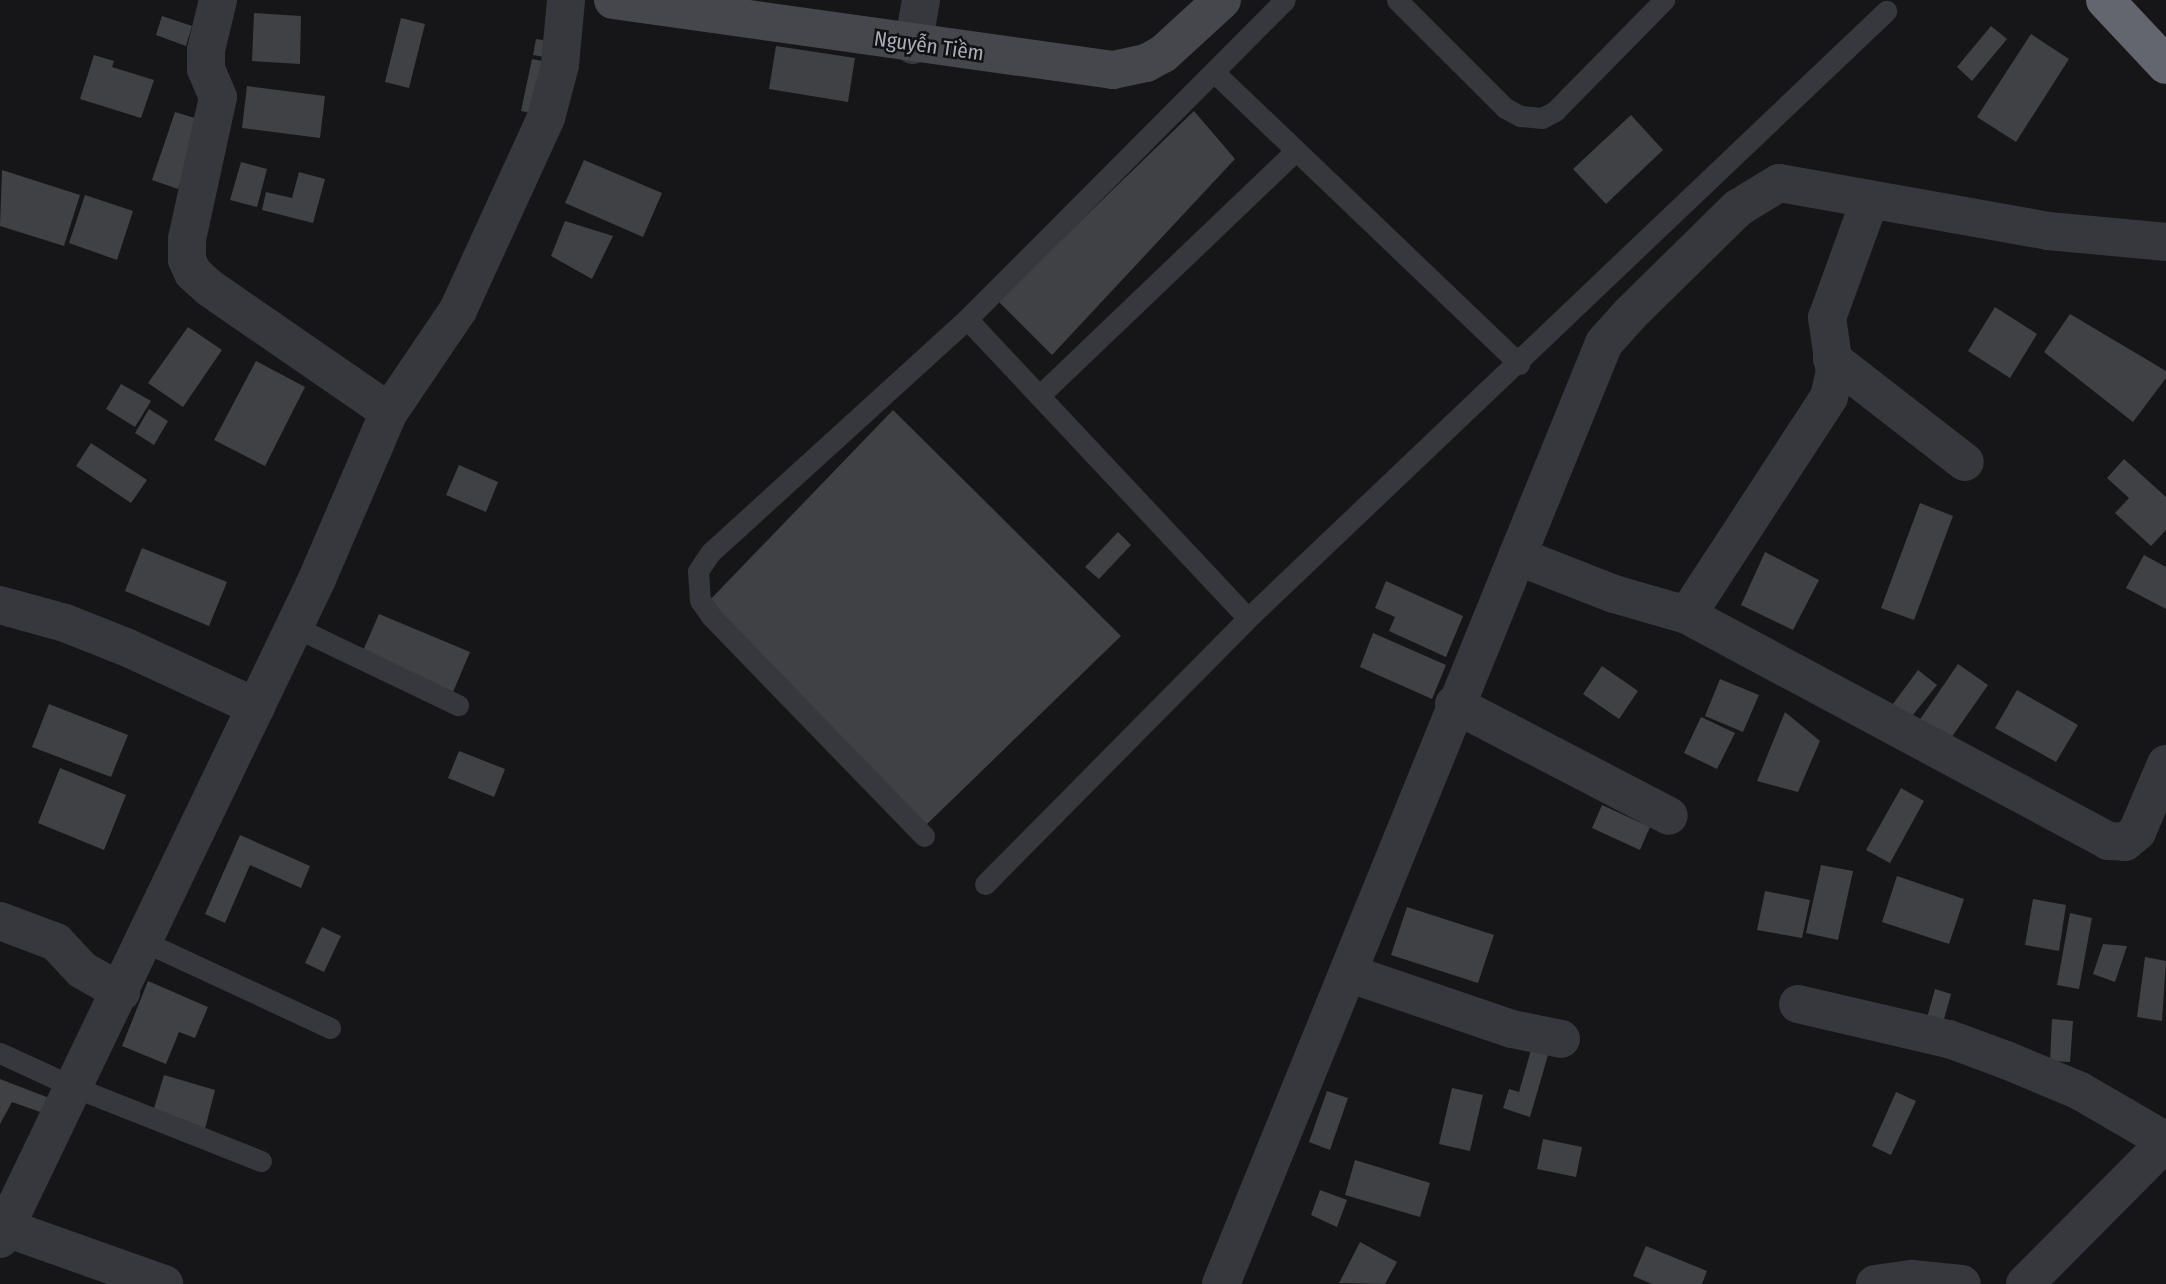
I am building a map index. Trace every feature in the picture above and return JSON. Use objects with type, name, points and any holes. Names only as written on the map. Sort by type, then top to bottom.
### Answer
[{"type":"highway","points":[[2105,0],[2166,65]]},
{"type":"street","points":[[218,0],[206,50],[206,69],[218,97],[187,239],[187,260],[193,273],[212,289],[389,412]]},
{"type":"street","points":[[164,1284],[2,1231],[121,992],[295,627],[389,412],[458,310],[546,118],[560,65],[566,0]]},
{"type":"street","points":[[913,45],[921,0]]},
{"type":"street","name":"Nguyễn Tiềm","points":[[631,1],[913,45],[1128,69],[1163,54],[1222,0]]},
{"type":"street","points":[[1221,1284],[1348,974],[1454,704],[1604,343],[1738,208],[1766,187],[1796,183],[1870,200],[2048,232],[2166,242]]},
{"type":"street","points":[[1687,615],[1829,397],[1835,372],[1827,318],[1870,200]]},
{"type":"street","points":[[1832,359],[1965,462]]},
{"type":"street","points":[[1517,556],[1614,594],[1687,615],[2108,841],[2125,842],[2137,832],[2166,764]]},
{"type":"street","points":[[0,605],[116,643],[256,707]]},
{"type":"street","points":[[1454,704],[1669,816]]},
{"type":"street","points":[[0,921],[56,942],[82,970],[121,992]]},
{"type":"street","points":[[1348,974],[1511,1029],[1561,1040]]},
{"type":"street","points":[[1798,1003],[1949,1039],[2006,1060],[2080,1091],[2166,1142],[2025,1284]]},
{"type":"street","points":[[1875,1284],[1912,1279],[1962,1284]]},
{"type":"lane","points":[[924,836],[710,616],[696,585],[698,571],[711,552],[967,320],[1285,0]]},
{"type":"lane","points":[[1397,0],[1506,108],[1520,116],[1542,118],[1555,111],[1664,0]]},
{"type":"lane","points":[[985,884],[1248,618],[1519,364],[1886,11]]},
{"type":"lane","points":[[1215,73],[1519,364]]},
{"type":"lane","points":[[1039,396],[1295,150]]},
{"type":"lane","points":[[967,320],[1248,618]]},
{"type":"lane","points":[[295,627],[458,705]]},
{"type":"lane","points":[[145,942],[330,1028]]},
{"type":"lane","points":[[0,1053],[74,1087],[261,1161]]},
{"type":"building","points":[[254,13],[301,16],[300,64],[252,61]]},
{"type":"building","points":[[162,16],[192,26],[186,46],[156,35]]},
{"type":"building","points":[[401,18],[425,24],[409,88],[385,82]]},
{"type":"building","points":[[1991,26],[2007,39],[1972,81],[1957,67]]},
{"type":"building","points":[[2031,34],[2069,59],[2016,142],[1977,117]]},
{"type":"building","points":[[536,39],[559,43],[556,59],[533,55]]},
{"type":"building","points":[[776,46],[855,58],[848,102],[769,89]]},
{"type":"building","points":[[94,55],[114,61],[112,67],[154,80],[141,118],[80,99]]},
{"type":"building","points":[[532,59],[557,64],[545,116],[521,111]]},
{"type":"building","points":[[247,86],[325,96],[320,138],[242,128]]},
{"type":"building","points":[[1194,111],[1235,159],[1052,355],[998,301]]},
{"type":"building","points":[[175,112],[201,120],[178,189],[152,180]]},
{"type":"building","points":[[1631,115],[1663,150],[1606,204],[1573,169]]},
{"type":"building","points":[[584,160],[662,193],[643,237],[565,203]]},
{"type":"building","points":[[241,162],[267,169],[257,207],[230,200]]},
{"type":"building","points":[[2,170],[80,195],[64,246],[0,226]]},
{"type":"building","points":[[299,172],[325,179],[313,223],[262,210],[266,192],[292,198]]},
{"type":"building","points":[[85,195],[133,211],[117,260],[69,243]]},
{"type":"building","points":[[565,221],[613,236],[592,279],[551,256]]},
{"type":"building","points":[[1995,307],[2037,334],[2010,378],[1968,351]]},
{"type":"building","points":[[2070,314],[2166,371],[2166,378],[2133,422],[2044,352]]},
{"type":"building","points":[[188,327],[222,350],[183,407],[148,383]]},
{"type":"building","points":[[256,361],[305,387],[265,466],[214,440]]},
{"type":"building","points":[[121,384],[151,401],[135,427],[106,409]]},
{"type":"building","points":[[149,409],[168,421],[154,445],[135,433]]},
{"type":"building","points":[[893,410],[1121,636],[925,826],[707,603]]},
{"type":"building","points":[[91,443],[147,480],[131,503],[76,466]]},
{"type":"building","points":[[2124,459],[2166,497],[2166,530],[2151,546],[2115,513],[2129,498],[2107,478]]},
{"type":"building","points":[[459,465],[498,482],[486,512],[446,495]]},
{"type":"building","points":[[1920,503],[1953,516],[1914,620],[1881,608]]},
{"type":"building","points":[[1118,532],[1131,545],[1099,579],[1085,567]]},
{"type":"building","points":[[142,548],[227,582],[209,626],[125,591]]},
{"type":"building","points":[[1765,552],[1819,580],[1793,630],[1741,605]]},
{"type":"building","points":[[2144,555],[2166,567],[2166,609],[2126,588]]},
{"type":"building","points":[[1386,581],[1463,616],[1446,657],[1389,631],[1395,617],[1375,608]]},
{"type":"building","points":[[379,614],[470,652],[453,692],[362,653]]},
{"type":"building","points":[[1373,633],[1446,665],[1432,699],[1360,667]]},
{"type":"building","points":[[1958,664],[1988,685],[1949,741],[1919,721]]},
{"type":"building","points":[[1602,666],[1638,691],[1619,719],[1583,694]]},
{"type":"building","points":[[1918,670],[1937,685],[1908,721],[1890,708]]},
{"type":"building","points":[[1720,679],[1759,695],[1743,732],[1705,716]]},
{"type":"building","points":[[2017,690],[2078,725],[2056,762],[1995,728]]},
{"type":"building","points":[[49,704],[128,735],[111,777],[32,747]]},
{"type":"building","points":[[1785,712],[1820,741],[1798,792],[1757,781]]},
{"type":"building","points":[[1701,717],[1735,733],[1717,769],[1684,753]]},
{"type":"building","points":[[459,751],[505,769],[494,797],[448,778]]},
{"type":"building","points":[[60,768],[126,795],[104,850],[38,823]]},
{"type":"building","points":[[1901,788],[1924,801],[1890,863],[1866,850]]},
{"type":"building","points":[[1602,805],[1650,827],[1640,850],[1592,828]]},
{"type":"building","points":[[240,835],[310,866],[301,888],[250,865],[225,923],[205,914]]},
{"type":"building","points":[[1821,865],[1853,871],[1838,940],[1806,933]]},
{"type":"building","points":[[1897,876],[1964,899],[1949,944],[1882,922]]},
{"type":"building","points":[[1765,891],[1810,900],[1802,938],[1757,930]]},
{"type":"building","points":[[2033,899],[2066,905],[2059,951],[2025,945]]},
{"type":"building","points":[[1407,907],[1494,935],[1478,983],[1391,955]]},
{"type":"building","points":[[2070,913],[2092,918],[2079,989],[2057,985]]},
{"type":"building","points":[[322,927],[341,936],[324,972],[305,963]]},
{"type":"building","points":[[2103,944],[2127,946],[2115,982],[2093,974]]},
{"type":"building","points":[[2145,957],[2166,961],[2162,1021],[2137,1017]]},
{"type":"building","points":[[148,981],[208,1007],[195,1038],[179,1032],[166,1064],[122,1046]]},
{"type":"building","points":[[1935,989],[1951,994],[1941,1030],[1925,1025]]},
{"type":"building","points":[[2052,1019],[2073,1021],[2070,1062],[2050,1061]]},
{"type":"building","points":[[1531,1050],[1548,1055],[1530,1117],[1503,1108],[1509,1089],[1519,1092]]},
{"type":"building","points":[[164,1075],[215,1090],[205,1129],[152,1115]]},
{"type":"building","points":[[0,1079],[49,1098],[43,1113],[12,1102],[0,1124]]},
{"type":"building","points":[[1452,1088],[1483,1095],[1470,1151],[1439,1144]]},
{"type":"building","points":[[1327,1091],[1348,1098],[1330,1150],[1309,1142]]},
{"type":"building","points":[[1896,1092],[1916,1101],[1891,1155],[1872,1146]]},
{"type":"building","points":[[1543,1139],[1582,1147],[1576,1177],[1537,1169]]},
{"type":"building","points":[[1355,1160],[1430,1183],[1420,1217],[1345,1195]]},
{"type":"building","points":[[1320,1190],[1347,1200],[1337,1227],[1311,1215]]},
{"type":"building","points":[[1360,1242],[1397,1262],[1385,1284],[1339,1283]]},
{"type":"building","points":[[1646,1246],[1707,1271],[1702,1284],[1652,1284],[1633,1276]]}]
